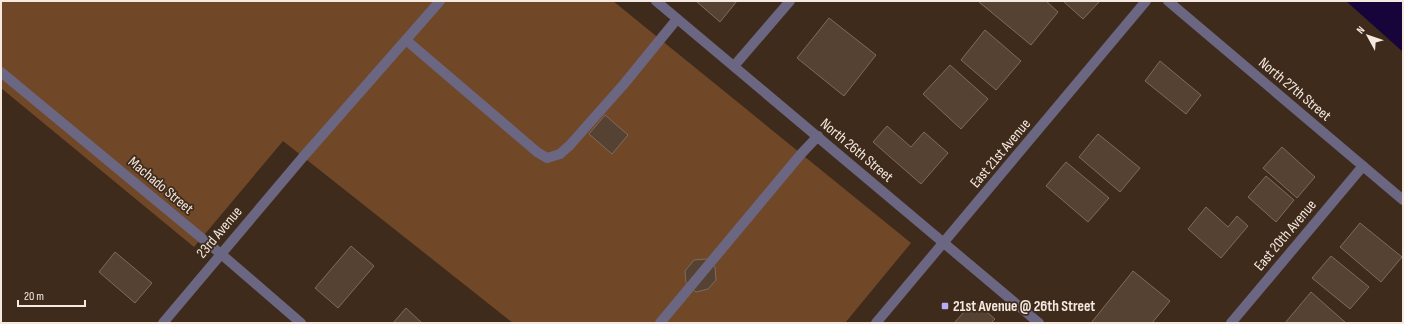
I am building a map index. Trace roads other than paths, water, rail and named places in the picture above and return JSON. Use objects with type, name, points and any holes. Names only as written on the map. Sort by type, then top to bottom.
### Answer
[{"type":"street","name":"23rd Avenue","points":[[163,323],[300,161],[440,1]]},
{"type":"street","name":"North 26th Street","points":[[656,1],[1039,323]]},
{"type":"street","points":[[734,66],[790,1]]},
{"type":"street","name":"East 21st Avenue","points":[[876,323],[1146,1]]},
{"type":"street","name":"North 27th Street","points":[[1168,1],[1403,200]]},
{"type":"street","points":[[406,40],[537,152],[547,158],[560,154],[570,145],[624,84],[677,19]]},
{"type":"street","name":"Machado Street","points":[[1,72],[221,254],[301,323]]},
{"type":"street","points":[[660,323],[801,154],[818,136]]},
{"type":"street","name":"East 20th Avenue","points":[[1231,323],[1363,166]]},
{"type":"place","name":"21st Avenue @ 26th Street","points":[[945,306]]}]
